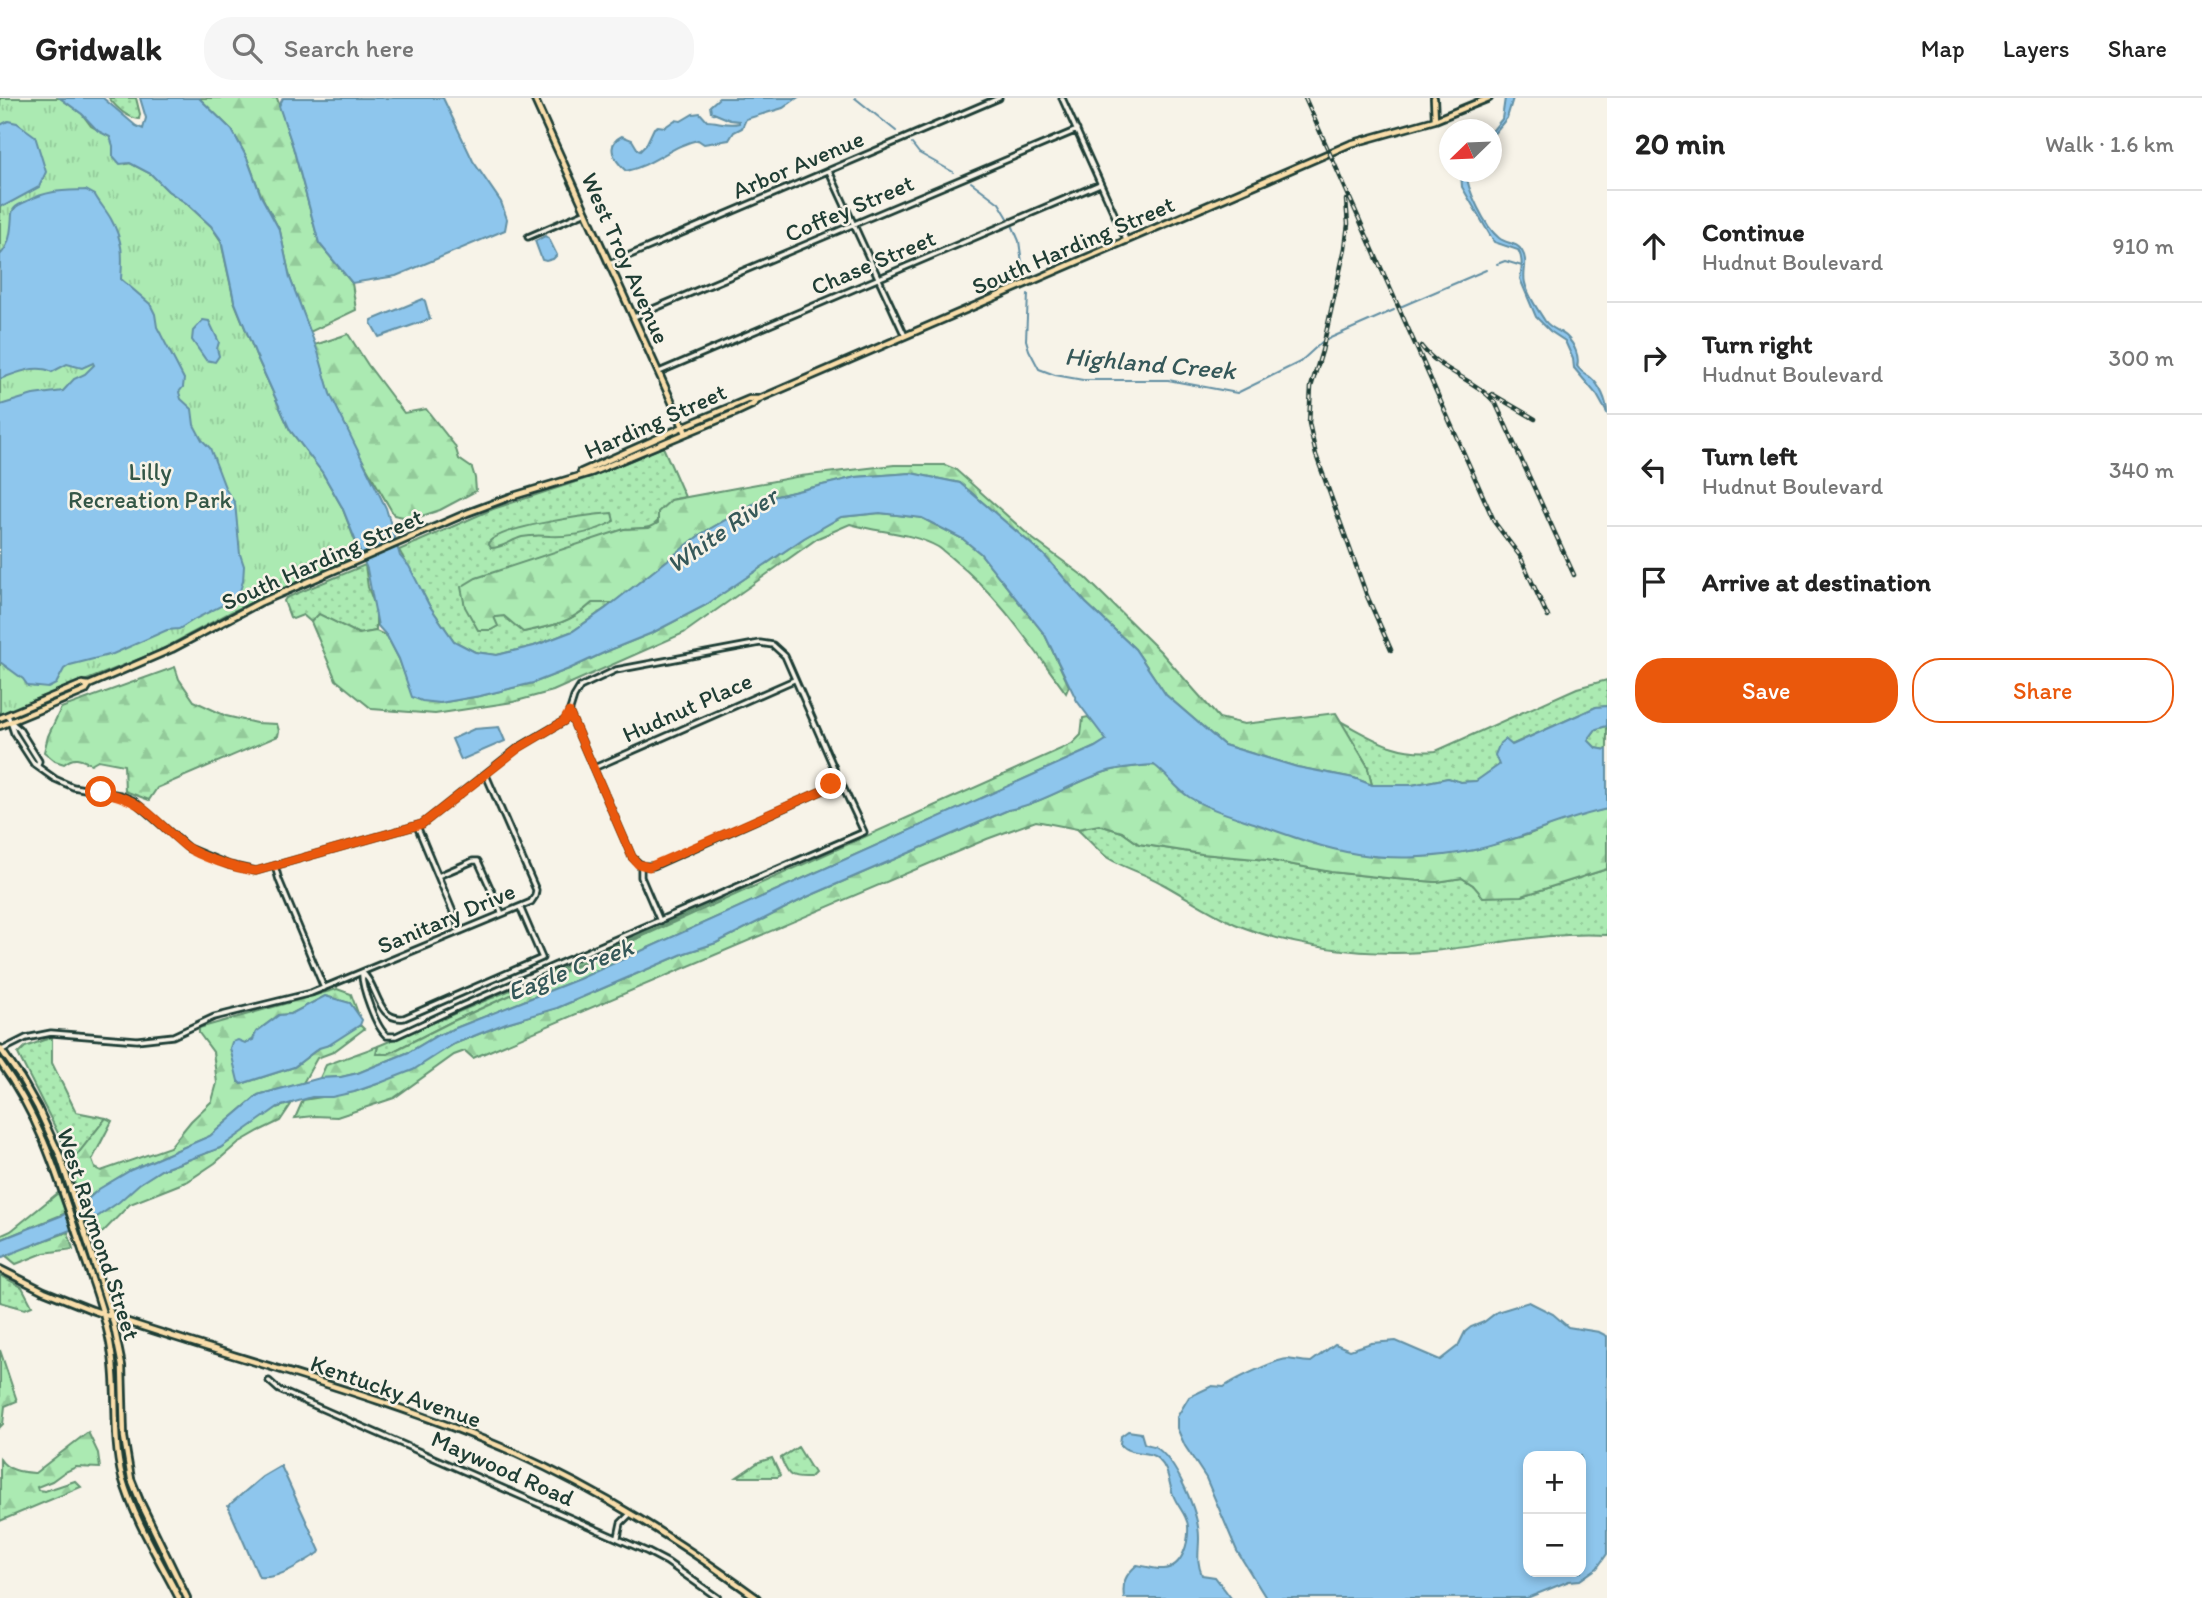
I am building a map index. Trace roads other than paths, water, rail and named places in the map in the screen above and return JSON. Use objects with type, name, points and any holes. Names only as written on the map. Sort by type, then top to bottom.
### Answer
[{"type":"main road","name":"West Troy Avenue","points":[[534,98],[686,433]]},
{"type":"main road","points":[[1434,98],[1435,120],[1488,99]]},
{"type":"main road","name":"South Harding Street","points":[[759,398],[1350,144],[1435,120]]},
{"type":"main road","name":"Harding Street","points":[[574,476],[683,426],[745,400],[759,398]]},
{"type":"main road","name":"Harding Street","points":[[574,476],[593,472],[686,433],[752,405],[759,398]]},
{"type":"main road","name":"South Harding Street","points":[[0,718],[158,656],[247,609],[496,502],[574,476]]},
{"type":"main road","name":"South Harding Street","points":[[0,726],[85,691],[89,685]]},
{"type":"main road","name":"West Raymond Street","points":[[0,1050],[38,1108],[60,1156],[112,1317],[122,1366],[124,1437],[131,1479],[139,1501],[187,1598]]},
{"type":"main road","name":"West Raymond Street","points":[[0,1062],[18,1088],[40,1129],[64,1194],[103,1314],[113,1358],[116,1443],[122,1475],[134,1508],[178,1598]]},
{"type":"main road","name":"Kentucky Avenue","points":[[1,1270],[44,1292],[103,1314],[460,1430],[537,1463],[632,1513],[757,1598]]},
{"type":"street","name":"Arbor Avenue","points":[[609,264],[999,98]]},
{"type":"street","points":[[1062,98],[1127,242]]},
{"type":"street","name":"Coffey Street","points":[[634,317],[1077,130]]},
{"type":"street","points":[[829,171],[905,336]]},
{"type":"street","name":"Chase Street","points":[[659,372],[1100,184]]},
{"type":"street","points":[[528,237],[586,212]]},
{"type":"street","points":[[8,715],[19,729],[38,765],[50,776],[69,786],[120,795],[134,801],[188,848],[242,869],[256,871],[365,842],[417,826],[434,817],[519,748],[564,721],[580,687],[616,670],[760,643],[768,643],[781,652],[834,768],[834,778],[826,789],[654,866],[641,866],[632,857],[569,712]]},
{"type":"street","name":"Hudnut Place","points":[[594,768],[795,679]]},
{"type":"street","name":"Sanitary Drive","points":[[0,1050],[22,1040],[51,1033],[137,1040],[167,1038],[218,1015],[324,988],[534,900],[536,890],[486,775]]},
{"type":"street","points":[[362,972],[362,982],[381,1030],[385,1035],[393,1037],[864,832],[842,785],[834,778]]},
{"type":"street","points":[[417,826],[462,931]]},
{"type":"street","points":[[438,876],[474,860],[478,861],[502,914]]},
{"type":"street","points":[[275,866],[324,988]]},
{"type":"street","points":[[641,866],[640,877],[660,921]]},
{"type":"street","points":[[362,972],[369,978],[387,1014],[400,1018],[415,1013],[542,958],[520,907]]},
{"type":"street","name":"Maywood Road","points":[[268,1381],[279,1390],[618,1537],[667,1562],[718,1598]]},
{"type":"street","points":[[618,1537],[624,1520],[632,1513]]},
{"type":"water","name":"White River","points":[[60,98],[103,98],[143,129],[146,118],[140,98],[199,98],[232,130],[247,158],[261,196],[280,231],[290,278],[318,352],[330,394],[386,508],[400,556],[409,566],[429,605],[454,641],[475,652],[497,655],[534,646],[573,631],[701,534],[760,500],[856,477],[911,473],[960,483],[1044,555],[1086,603],[1135,649],[1166,695],[1224,745],[1297,767],[1354,778],[1372,785],[1412,785],[1448,778],[1461,782],[1476,781],[1499,765],[1495,755],[1500,743],[1505,739],[1512,745],[1596,707],[1607,706],[1607,726],[1596,729],[1588,740],[1596,748],[1607,750],[1607,809],[1474,850],[1445,855],[1386,857],[1317,845],[1212,809],[1184,794],[1154,765],[1111,770],[1033,803],[1008,810],[807,897],[716,943],[685,953],[557,1008],[506,1023],[454,1044],[413,1070],[354,1092],[332,1097],[312,1097],[278,1107],[220,1148],[161,1170],[88,1223],[0,1258],[0,1240],[63,1215],[131,1170],[210,1136],[258,1095],[320,1078],[358,1073],[409,1052],[438,1035],[579,979],[1106,740],[1077,701],[1045,635],[980,553],[963,539],[922,518],[880,513],[841,517],[804,538],[706,605],[652,633],[569,669],[533,683],[480,696],[440,703],[412,697],[399,659],[387,636],[378,626],[367,569],[342,507],[322,472],[290,430],[256,355],[234,300],[221,240],[211,226],[151,174],[130,163],[120,164],[113,156],[110,137],[98,131],[82,114]]},
{"type":"water","points":[[283,98],[443,98],[473,161],[501,202],[507,219],[505,230],[396,276],[352,283],[319,243],[279,106]]},
{"type":"water","points":[[719,98],[797,98],[783,108],[746,119],[742,128],[734,132],[729,140],[704,144],[698,140],[626,171],[618,163],[612,148],[622,136],[632,140],[640,151],[654,128],[665,127],[675,120],[681,121],[693,114],[700,113],[707,121],[739,123],[711,112],[710,106]]},
{"type":"water","points":[[1505,98],[1513,98],[1507,118],[1502,124]]},
{"type":"water","points":[[8,121],[17,123],[35,136],[46,172],[39,187],[4,206],[0,205],[0,125]]},
{"type":"water","points":[[1462,182],[1468,182],[1478,207],[1494,233],[1522,251],[1525,259],[1525,283],[1531,298],[1547,324],[1565,335],[1572,343],[1577,355],[1577,366],[1594,380],[1600,389],[1607,413],[1597,395],[1574,368],[1565,341],[1536,317],[1520,279],[1522,264],[1518,250],[1494,242]]},
{"type":"water","points":[[86,190],[95,195],[115,227],[121,248],[121,279],[150,304],[157,327],[184,379],[179,392],[181,399],[192,409],[194,425],[210,448],[226,490],[235,503],[240,554],[244,566],[243,581],[239,594],[227,603],[179,629],[167,630],[113,654],[70,665],[64,669],[56,684],[48,688],[28,686],[0,662],[0,405],[33,395],[63,391],[74,379],[85,374],[94,365],[93,363],[82,368],[67,364],[52,372],[33,369],[0,379],[0,255],[8,241],[14,209],[35,197],[49,193]]},
{"type":"water","points":[[545,236],[557,255],[546,261],[542,260],[535,241]]},
{"type":"water","points":[[423,299],[430,319],[379,337],[372,320]]},
{"type":"water","points":[[203,320],[209,321],[219,342],[219,356],[215,362],[206,360],[192,340],[193,331]]},
{"type":"water","points":[[499,727],[505,741],[461,760],[452,739],[474,729]]},
{"type":"water","points":[[325,996],[350,1003],[362,1020],[360,1025],[329,1045],[319,1048],[294,1067],[241,1084],[230,1048],[232,1042],[238,1040],[245,1043],[253,1040],[256,1032],[279,1015],[291,1014]]},
{"type":"water","points":[[1529,1302],[1553,1314],[1568,1327],[1607,1336],[1607,1554],[1597,1568],[1586,1576],[1586,1451],[1523,1451],[1523,1577],[1584,1577],[1580,1580],[1569,1581],[1527,1598],[1266,1598],[1237,1551],[1206,1478],[1185,1446],[1177,1428],[1177,1417],[1189,1397],[1212,1386],[1224,1387],[1255,1370],[1282,1360],[1311,1362],[1335,1344],[1350,1350],[1371,1343],[1396,1341],[1440,1360],[1458,1346],[1465,1332],[1497,1312]]},
{"type":"water","points":[[1128,1431],[1141,1433],[1144,1443],[1154,1446],[1162,1453],[1178,1474],[1191,1501],[1198,1527],[1198,1561],[1202,1575],[1215,1577],[1231,1598],[1124,1598],[1125,1580],[1133,1569],[1137,1565],[1164,1569],[1176,1564],[1184,1553],[1188,1532],[1186,1518],[1174,1497],[1162,1463],[1150,1454],[1129,1450],[1120,1444],[1121,1436]]},
{"type":"water","points":[[281,1466],[320,1551],[282,1573],[259,1577],[228,1506],[262,1477]]},
{"type":"waterway","name":"Highland Creek","points":[[855,98],[896,131]]},
{"type":"waterway","name":"Highland Creek","points":[[912,144],[919,153],[953,172]]},
{"type":"waterway","name":"Highland Creek","points":[[971,182],[999,203],[1008,218]]},
{"type":"waterway","name":"Highland Creek","points":[[1013,227],[1019,241],[1024,277]]},
{"type":"waterway","name":"Highland Creek","points":[[1497,264],[1505,261],[1522,266]]},
{"type":"waterway","name":"Highland Creek","points":[[1400,307],[1486,270]]},
{"type":"waterway","name":"Highland Creek","points":[[1028,294],[1026,340],[1039,369],[1083,380],[1168,380],[1237,393],[1300,362],[1322,342]]},
{"type":"waterway","name":"Highland Creek","points":[[1328,339],[1394,310]]},
{"type":"railway","points":[[1305,98],[1495,523],[1520,556],[1548,617]]},
{"type":"railway","points":[[1346,200],[1348,224],[1345,248],[1322,351],[1311,387],[1309,423],[1316,455],[1367,596],[1391,650]]},
{"type":"railway","points":[[1421,346],[1438,363],[1479,388],[1496,404],[1574,575]]},
{"type":"railway","points":[[1492,394],[1535,419]]},
{"type":"park label","name":"Lilly Recreation Park","points":[[150,485]]},
{"type":"water label","name":"Eagle Creek","points":[[570,969]]}]
